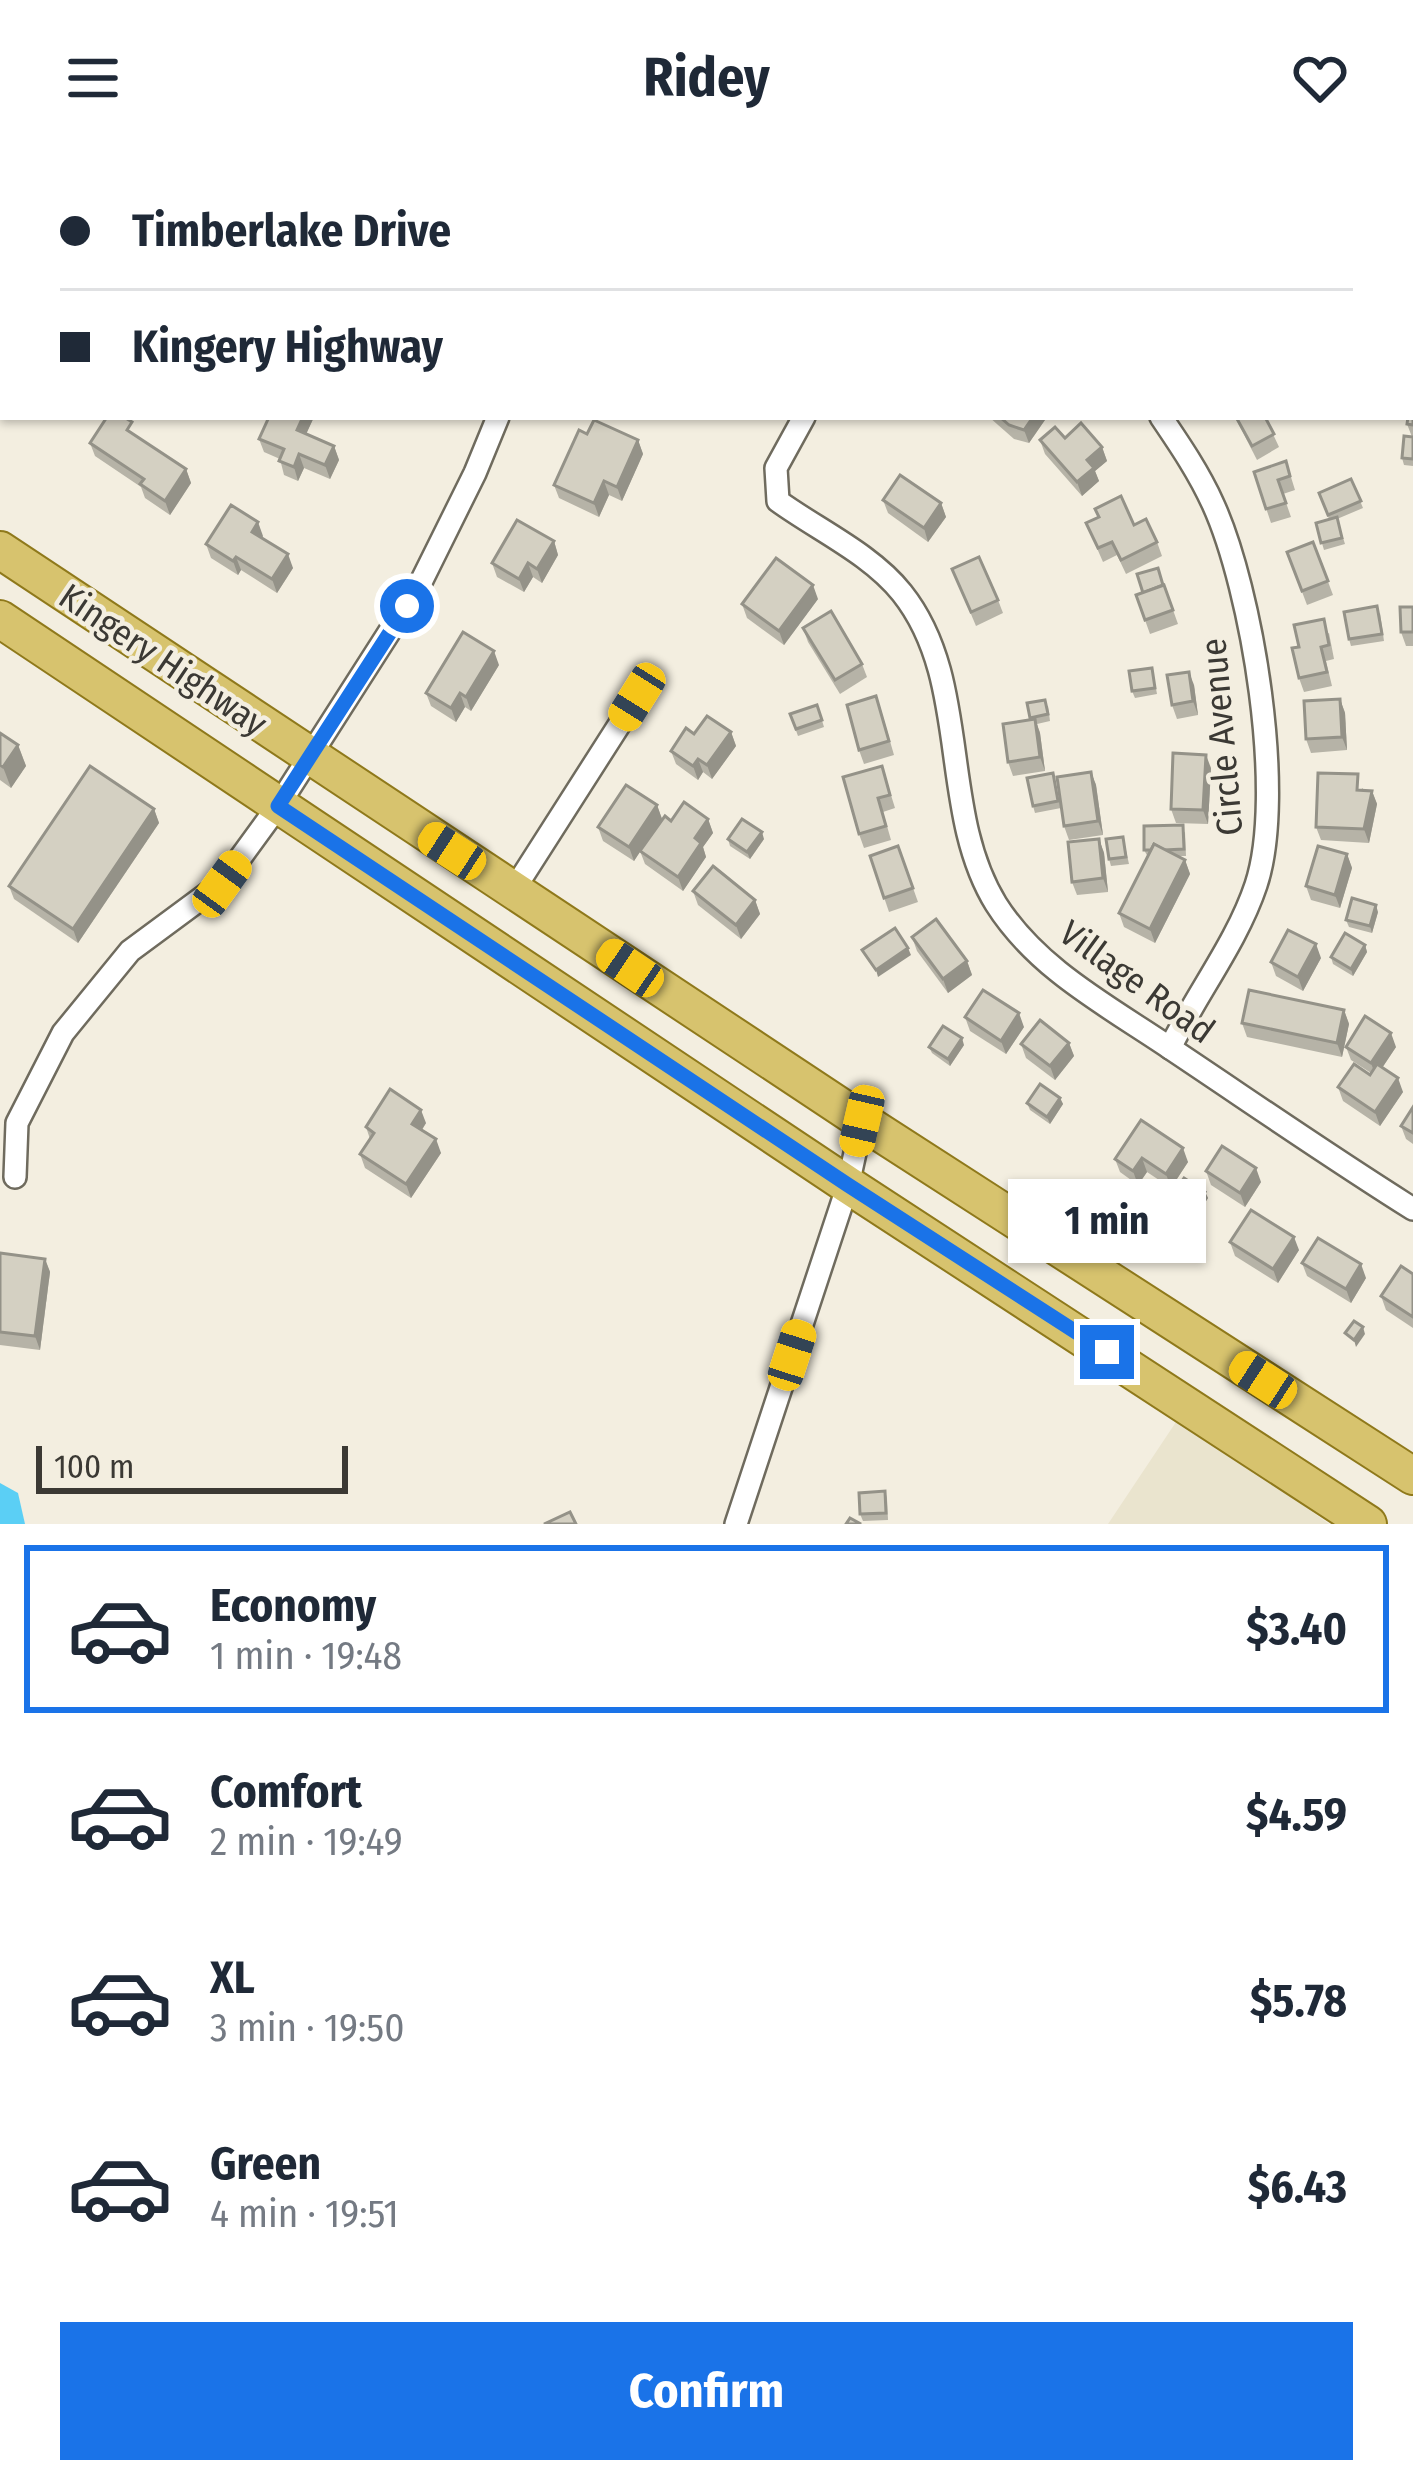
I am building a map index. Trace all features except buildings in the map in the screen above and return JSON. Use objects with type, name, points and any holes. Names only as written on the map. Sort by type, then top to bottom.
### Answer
[{"type":"main road","name":"Kingery Highway","points":[[0,550],[862,1121],[1413,1476]]},
{"type":"main road","name":"Kingery Highway","points":[[0,619],[848,1185],[1368,1524]]},
{"type":"street","points":[[15,1177],[17,1123],[63,1033],[130,952],[222,884],[278,806],[420,584],[497,420]]},
{"type":"street","name":"Village Road","points":[[802,420],[776,469],[778,501],[886,575],[915,610],[940,674],[966,826],[982,875],[1011,925],[1064,977],[1413,1209]]},
{"type":"street","name":"Circle Avenue","points":[[1163,420],[1215,508],[1237,572],[1259,693],[1266,806],[1265,850],[1256,886],[1170,1048]]},
{"type":"street","points":[[513,891],[637,697]]},
{"type":"street","points":[[736,1524],[848,1185],[862,1121]]},
{"type":"shaded area","points":[[1180,1416],[1329,1524],[1108,1524]]},
{"type":"water","points":[[0,1483],[18,1493],[25,1524],[0,1524]]},
{"type":"route","points":[[407,606],[278,806],[1107,1352]]}]
